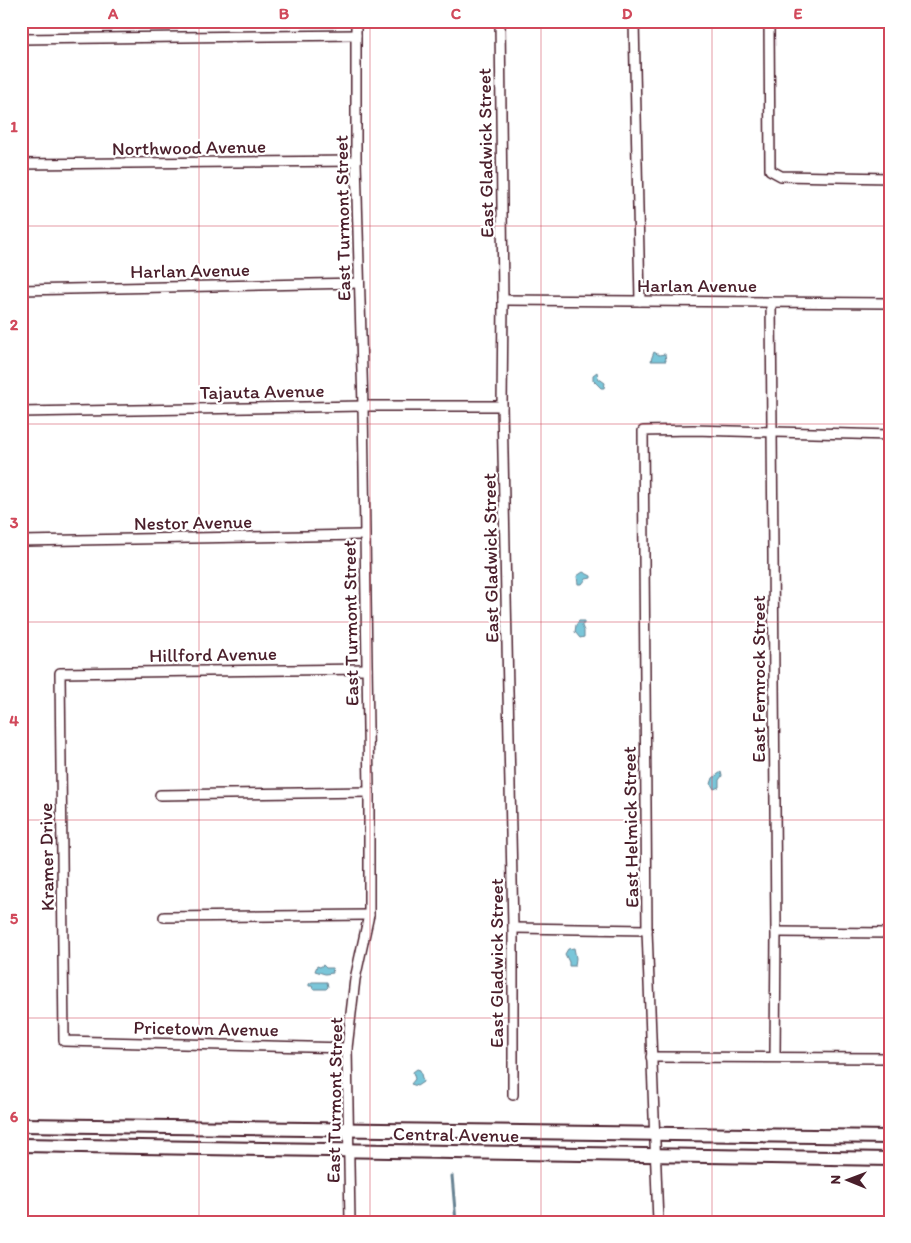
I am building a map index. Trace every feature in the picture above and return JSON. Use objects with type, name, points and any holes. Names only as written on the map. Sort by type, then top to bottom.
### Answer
[{"type":"main road","name":"Central Avenue","points":[[21,1125],[890,1137]]},
{"type":"main road","name":"Central Avenue","points":[[21,1145],[890,1159]]},
{"type":"street","name":"East Turmont Street","points":[[350,1222],[347,1048],[355,979],[369,914],[363,406],[356,161],[356,21]]},
{"type":"street","name":"East Gladwick Street","points":[[500,21],[503,300],[502,406],[513,928],[513,1095]]},
{"type":"street","points":[[634,21],[640,301]]},
{"type":"street","points":[[769,21],[770,170],[781,176],[890,178]]},
{"type":"street","points":[[21,39],[356,35]]},
{"type":"street","name":"Northwood Avenue","points":[[21,164],[356,161]]},
{"type":"street","name":"Harlan Avenue","points":[[21,290],[359,283]]},
{"type":"street","name":"Harlan Avenue","points":[[503,300],[890,304]]},
{"type":"street","name":"East Fernrock Street","points":[[771,302],[776,932],[775,1056]]},
{"type":"street","name":"Tajauta Avenue","points":[[21,412],[363,406],[502,406]]},
{"type":"street","name":"East Helmick Street","points":[[658,1222],[647,930],[643,431],[772,432]]},
{"type":"street","points":[[772,432],[890,435]]},
{"type":"street","name":"Nestor Avenue","points":[[21,541],[364,535]]},
{"type":"street","name":"Hillford Avenue","points":[[60,672],[366,669]]},
{"type":"street","name":"Kramer Drive","points":[[60,672],[64,1041]]},
{"type":"street","points":[[160,795],[369,792]]},
{"type":"street","points":[[164,917],[369,914]]},
{"type":"street","points":[[513,928],[647,930]]},
{"type":"street","points":[[776,932],[890,933]]},
{"type":"street","name":"Pricetown Avenue","points":[[64,1041],[347,1048]]},
{"type":"street","points":[[651,1057],[775,1056],[890,1058]]},
{"type":"water","points":[[654,352],[659,355],[665,354],[666,361],[651,361]]},
{"type":"water","points":[[597,372],[598,378],[605,383],[604,388],[601,388],[593,380],[593,375]]},
{"type":"water","points":[[583,572],[591,576],[591,578],[586,579],[582,584],[578,584],[577,576]]},
{"type":"water","points":[[579,621],[584,621],[582,626],[584,637],[580,638],[575,632],[576,625]]},
{"type":"water","points":[[721,772],[722,776],[719,780],[719,787],[714,789],[711,784],[713,778]]},
{"type":"water","points":[[574,948],[575,966],[569,966],[565,954],[568,949]]},
{"type":"water","points":[[323,965],[326,968],[332,968],[333,973],[325,974],[315,971],[317,966]]},
{"type":"water","points":[[312,982],[327,982],[328,987],[326,989],[313,989],[312,986],[309,986]]},
{"type":"water","points":[[417,1069],[420,1070],[423,1082],[417,1086],[411,1084],[415,1079],[413,1072]]},
{"type":"waterway","points":[[452,1176],[456,1222]]}]
